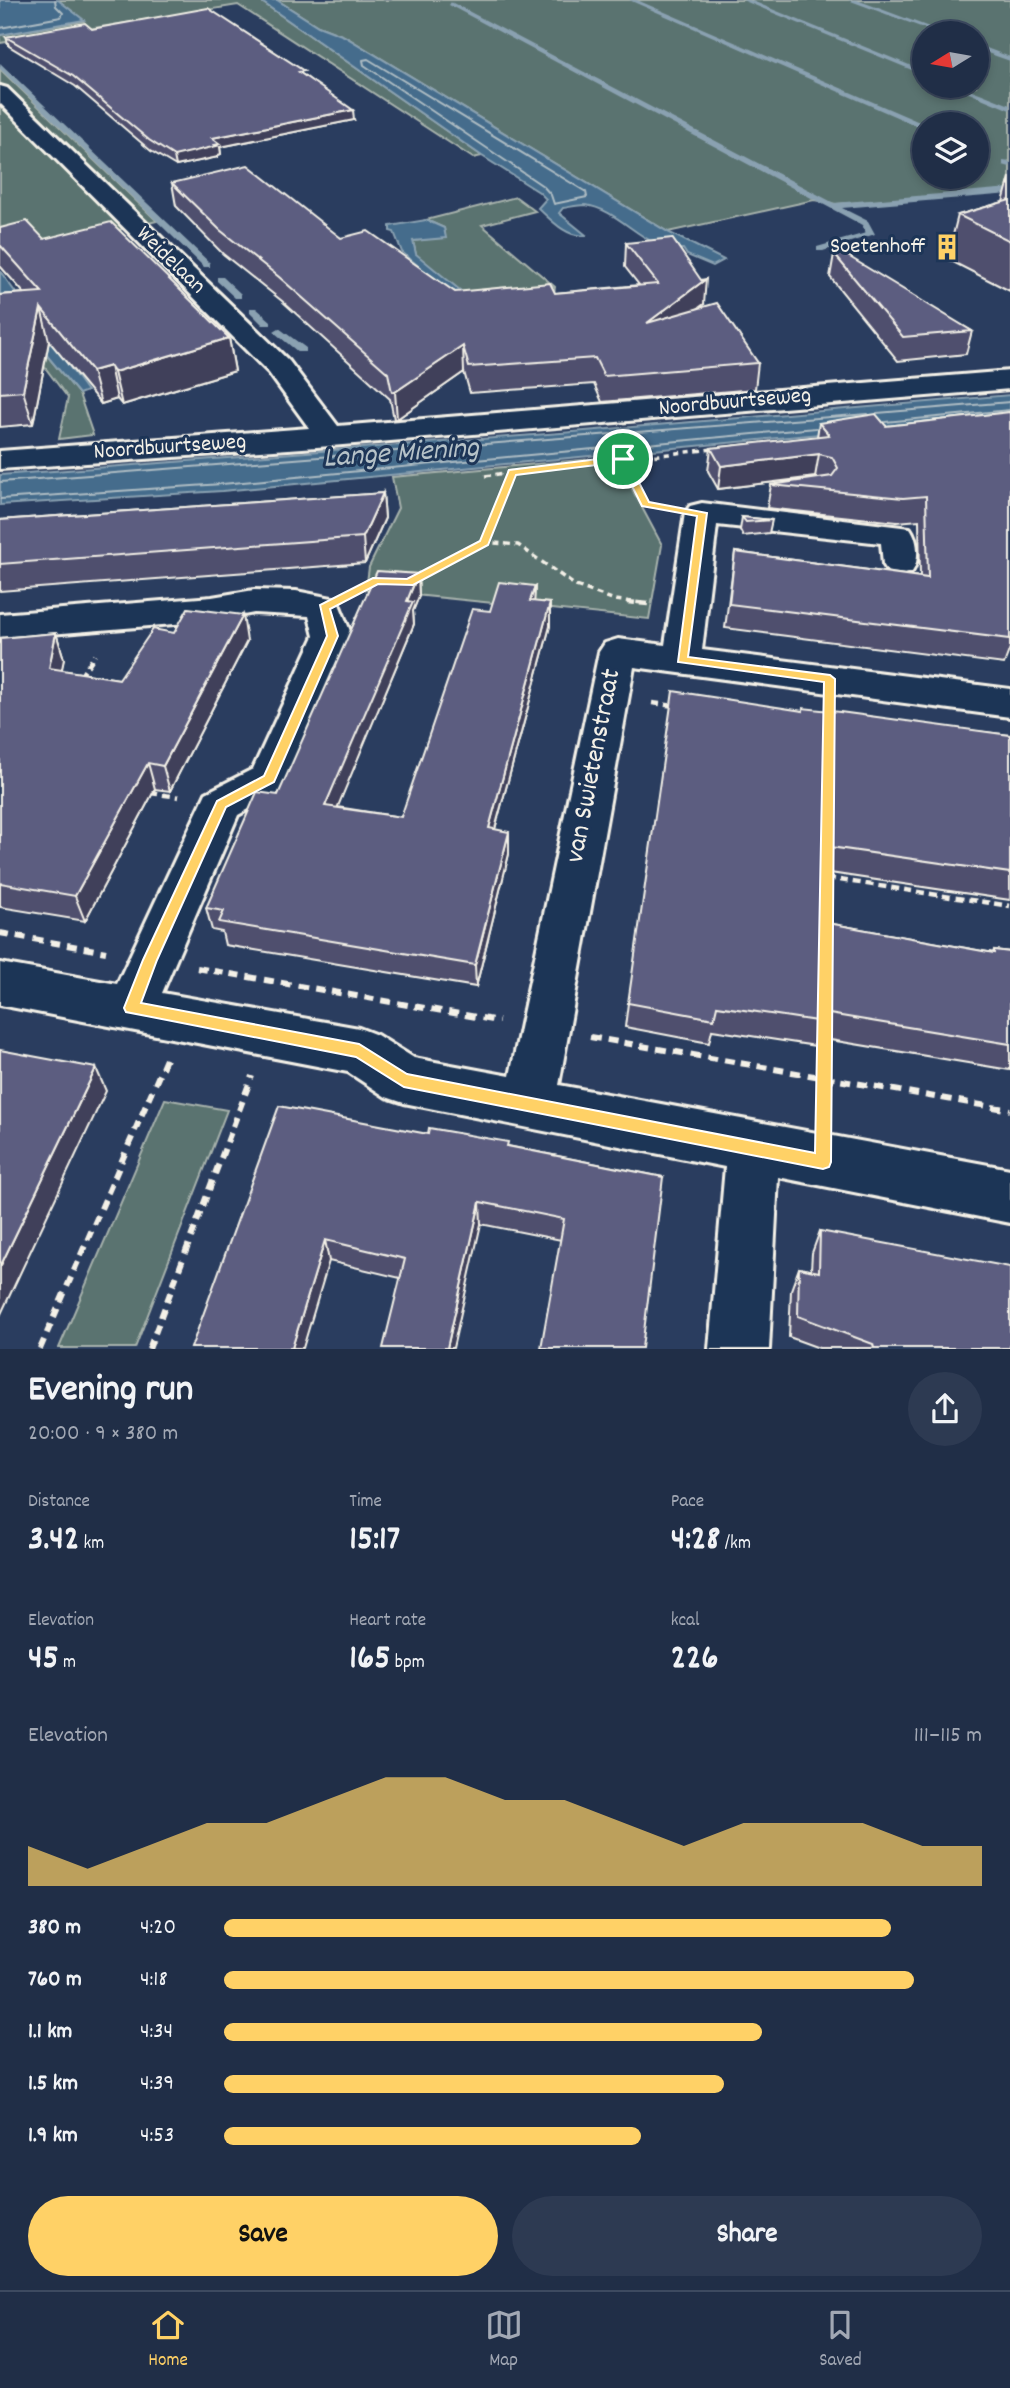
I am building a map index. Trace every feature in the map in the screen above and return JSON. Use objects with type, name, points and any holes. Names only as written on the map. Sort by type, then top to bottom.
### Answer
[{"type":"street","name":"Weidelaan","points":[[0,92],[279,368],[331,437]]},
{"type":"street","name":"Noordbuurtseweg","points":[[0,460],[331,437],[1010,380]]},
{"type":"street","points":[[682,660],[703,503],[790,493]]},
{"type":"street","points":[[702,513],[898,535],[900,564]]},
{"type":"street","points":[[0,626],[286,600],[324,607],[333,636],[269,779],[222,804],[150,960],[132,1008]]},
{"type":"street","name":"van Swietenstraat","points":[[530,1104],[618,652],[1010,703]]},
{"type":"street","points":[[0,984],[359,1051],[404,1080],[753,1149],[1010,1196]]},
{"type":"street","points":[[739,1349],[753,1149]]},
{"type":"path","points":[[485,476],[588,461],[716,449]]},
{"type":"path","points":[[623,459],[645,504],[702,513]]},
{"type":"path","points":[[484,542],[512,472]]},
{"type":"path","points":[[409,582],[484,542],[519,545],[576,586],[615,600],[690,611]]},
{"type":"path","points":[[324,607],[376,580],[387,581]]},
{"type":"path","points":[[76,684],[120,617]]},
{"type":"path","points":[[609,697],[678,706]]},
{"type":"path","points":[[143,792],[222,804]]},
{"type":"path","points":[[826,931],[827,864]]},
{"type":"path","points":[[827,878],[1010,906]]},
{"type":"path","points":[[40,1349],[149,1095],[186,1018]]},
{"type":"path","points":[[823,1162],[825,1024]]},
{"type":"path","points":[[149,1349],[269,1033]]},
{"type":"green space","points":[[58,0],[259,0],[482,156],[473,158],[238,5],[0,43],[0,35],[83,21]]},
{"type":"green space","points":[[277,0],[1010,0],[1010,162],[1007,163],[1010,165],[1010,191],[836,204],[814,200],[668,232],[344,36],[318,26]]},
{"type":"green space","points":[[0,69],[157,221],[0,258]]},
{"type":"green space","points":[[516,197],[535,211],[482,225],[555,287],[553,300],[484,310],[416,255],[413,241],[445,237],[444,228],[426,220]]},
{"type":"green space","points":[[0,299],[79,394],[93,435],[59,439],[68,398],[10,321]]},
{"type":"green space","points":[[615,457],[662,545],[649,619],[366,590],[369,567],[398,508],[392,477]]},
{"type":"green space","points":[[165,1099],[227,1110],[135,1348],[59,1348]]},
{"type":"water","points":[[0,0],[58,0],[84,20],[0,35]]},
{"type":"water","points":[[259,0],[277,0],[318,26],[344,36],[668,232],[724,260],[713,266],[687,255],[683,249],[657,244],[610,214],[585,205],[563,208],[559,213],[586,235],[566,231],[538,208],[546,199],[539,192],[482,156]]},
{"type":"water","points":[[426,220],[444,228],[446,238],[413,241],[416,254],[484,310],[466,307],[402,252],[394,232],[390,231],[390,226]]},
{"type":"water","points":[[0,271],[87,391],[79,394],[0,299]]},
{"type":"water","name":"Lange Miening","points":[[1010,395],[1010,416],[222,491],[0,505],[0,475],[561,433]]},
{"type":"building","points":[[208,8],[304,71],[299,72],[353,110],[212,138],[220,144],[174,156],[149,140],[73,76],[6,37],[85,23],[92,29]]},
{"type":"building","points":[[248,165],[341,238],[368,231],[455,292],[550,283],[555,293],[658,284],[626,243],[672,238],[701,280],[706,279],[647,323],[717,303],[758,363],[604,376],[595,358],[469,367],[463,346],[392,392],[388,373],[279,277],[220,230],[172,183]]},
{"type":"building","points":[[1010,200],[1010,241],[958,215]]},
{"type":"building","points":[[27,221],[44,239],[111,222],[229,338],[114,372],[110,366],[92,371],[41,308],[23,391],[0,393],[0,295],[42,292],[0,245],[0,228]]},
{"type":"building","points":[[838,250],[972,331],[903,337],[834,254]]},
{"type":"building","points":[[1010,412],[1010,639],[729,604],[735,552],[928,578],[926,496],[903,498],[771,485],[832,476],[838,468],[832,457],[819,454],[721,466],[711,448],[829,435],[819,423],[876,414],[886,426]]},
{"type":"building","points":[[383,493],[363,537],[0,564],[0,520]]},
{"type":"building","points":[[742,517],[772,520],[746,522]]},
{"type":"building","points":[[377,571],[418,574],[407,601],[413,602],[325,806],[401,817],[472,609],[490,611],[499,582],[535,586],[530,601],[550,603],[489,828],[509,832],[475,965],[219,922],[224,911],[206,908],[257,792],[278,795]]},
{"type":"building","points":[[188,608],[243,615],[163,766],[148,763],[75,896],[0,883],[0,638],[56,633],[49,668],[119,679],[153,629],[174,633]]},
{"type":"building","points":[[673,691],[803,711],[803,708],[840,712],[1010,735],[1010,873],[823,846],[822,922],[994,953],[994,950],[1010,952],[1010,1044],[823,1013],[823,1022],[717,1006],[714,1019],[628,1003]]},
{"type":"building","points":[[0,1050],[96,1068],[0,1267]]},
{"type":"building","points":[[279,1106],[428,1134],[429,1128],[508,1142],[507,1146],[663,1177],[642,1348],[541,1348],[564,1219],[480,1202],[447,1348],[383,1348],[405,1259],[325,1240],[292,1348],[191,1348]]},
{"type":"building","points":[[820,1231],[1010,1267],[1010,1348],[874,1348],[873,1344],[798,1316],[799,1268],[819,1272]]},
{"type":"waterway","points":[[632,0],[912,122]]},
{"type":"waterway","points":[[745,0],[912,68]]},
{"type":"waterway","points":[[851,0],[912,22]]},
{"type":"waterway","points":[[451,4],[833,206]]},
{"type":"waterway","points":[[989,51],[1010,59]]},
{"type":"waterway","points":[[0,65],[207,265]]},
{"type":"waterway","points":[[985,98],[1010,108]]},
{"type":"waterway","points":[[1006,163],[1010,165]]},
{"type":"waterway","points":[[833,206],[1010,191]]},
{"type":"waterway","points":[[820,249],[871,234],[865,223],[833,206]]},
{"type":"waterway","points":[[220,279],[238,296]]},
{"type":"waterway","points":[[253,310],[267,323]]},
{"type":"waterway","points":[[279,331],[302,350]]},
{"type":"place","name":"Soetenhoff","points":[[947,247]]},
{"type":"route","points":[[623,459],[645,504],[702,513],[682,660],[830,679],[823,1162],[404,1080],[359,1051],[132,1008],[150,960],[222,804],[269,779],[333,636],[324,607],[376,580],[409,582],[484,542],[512,472],[623,459]]}]
